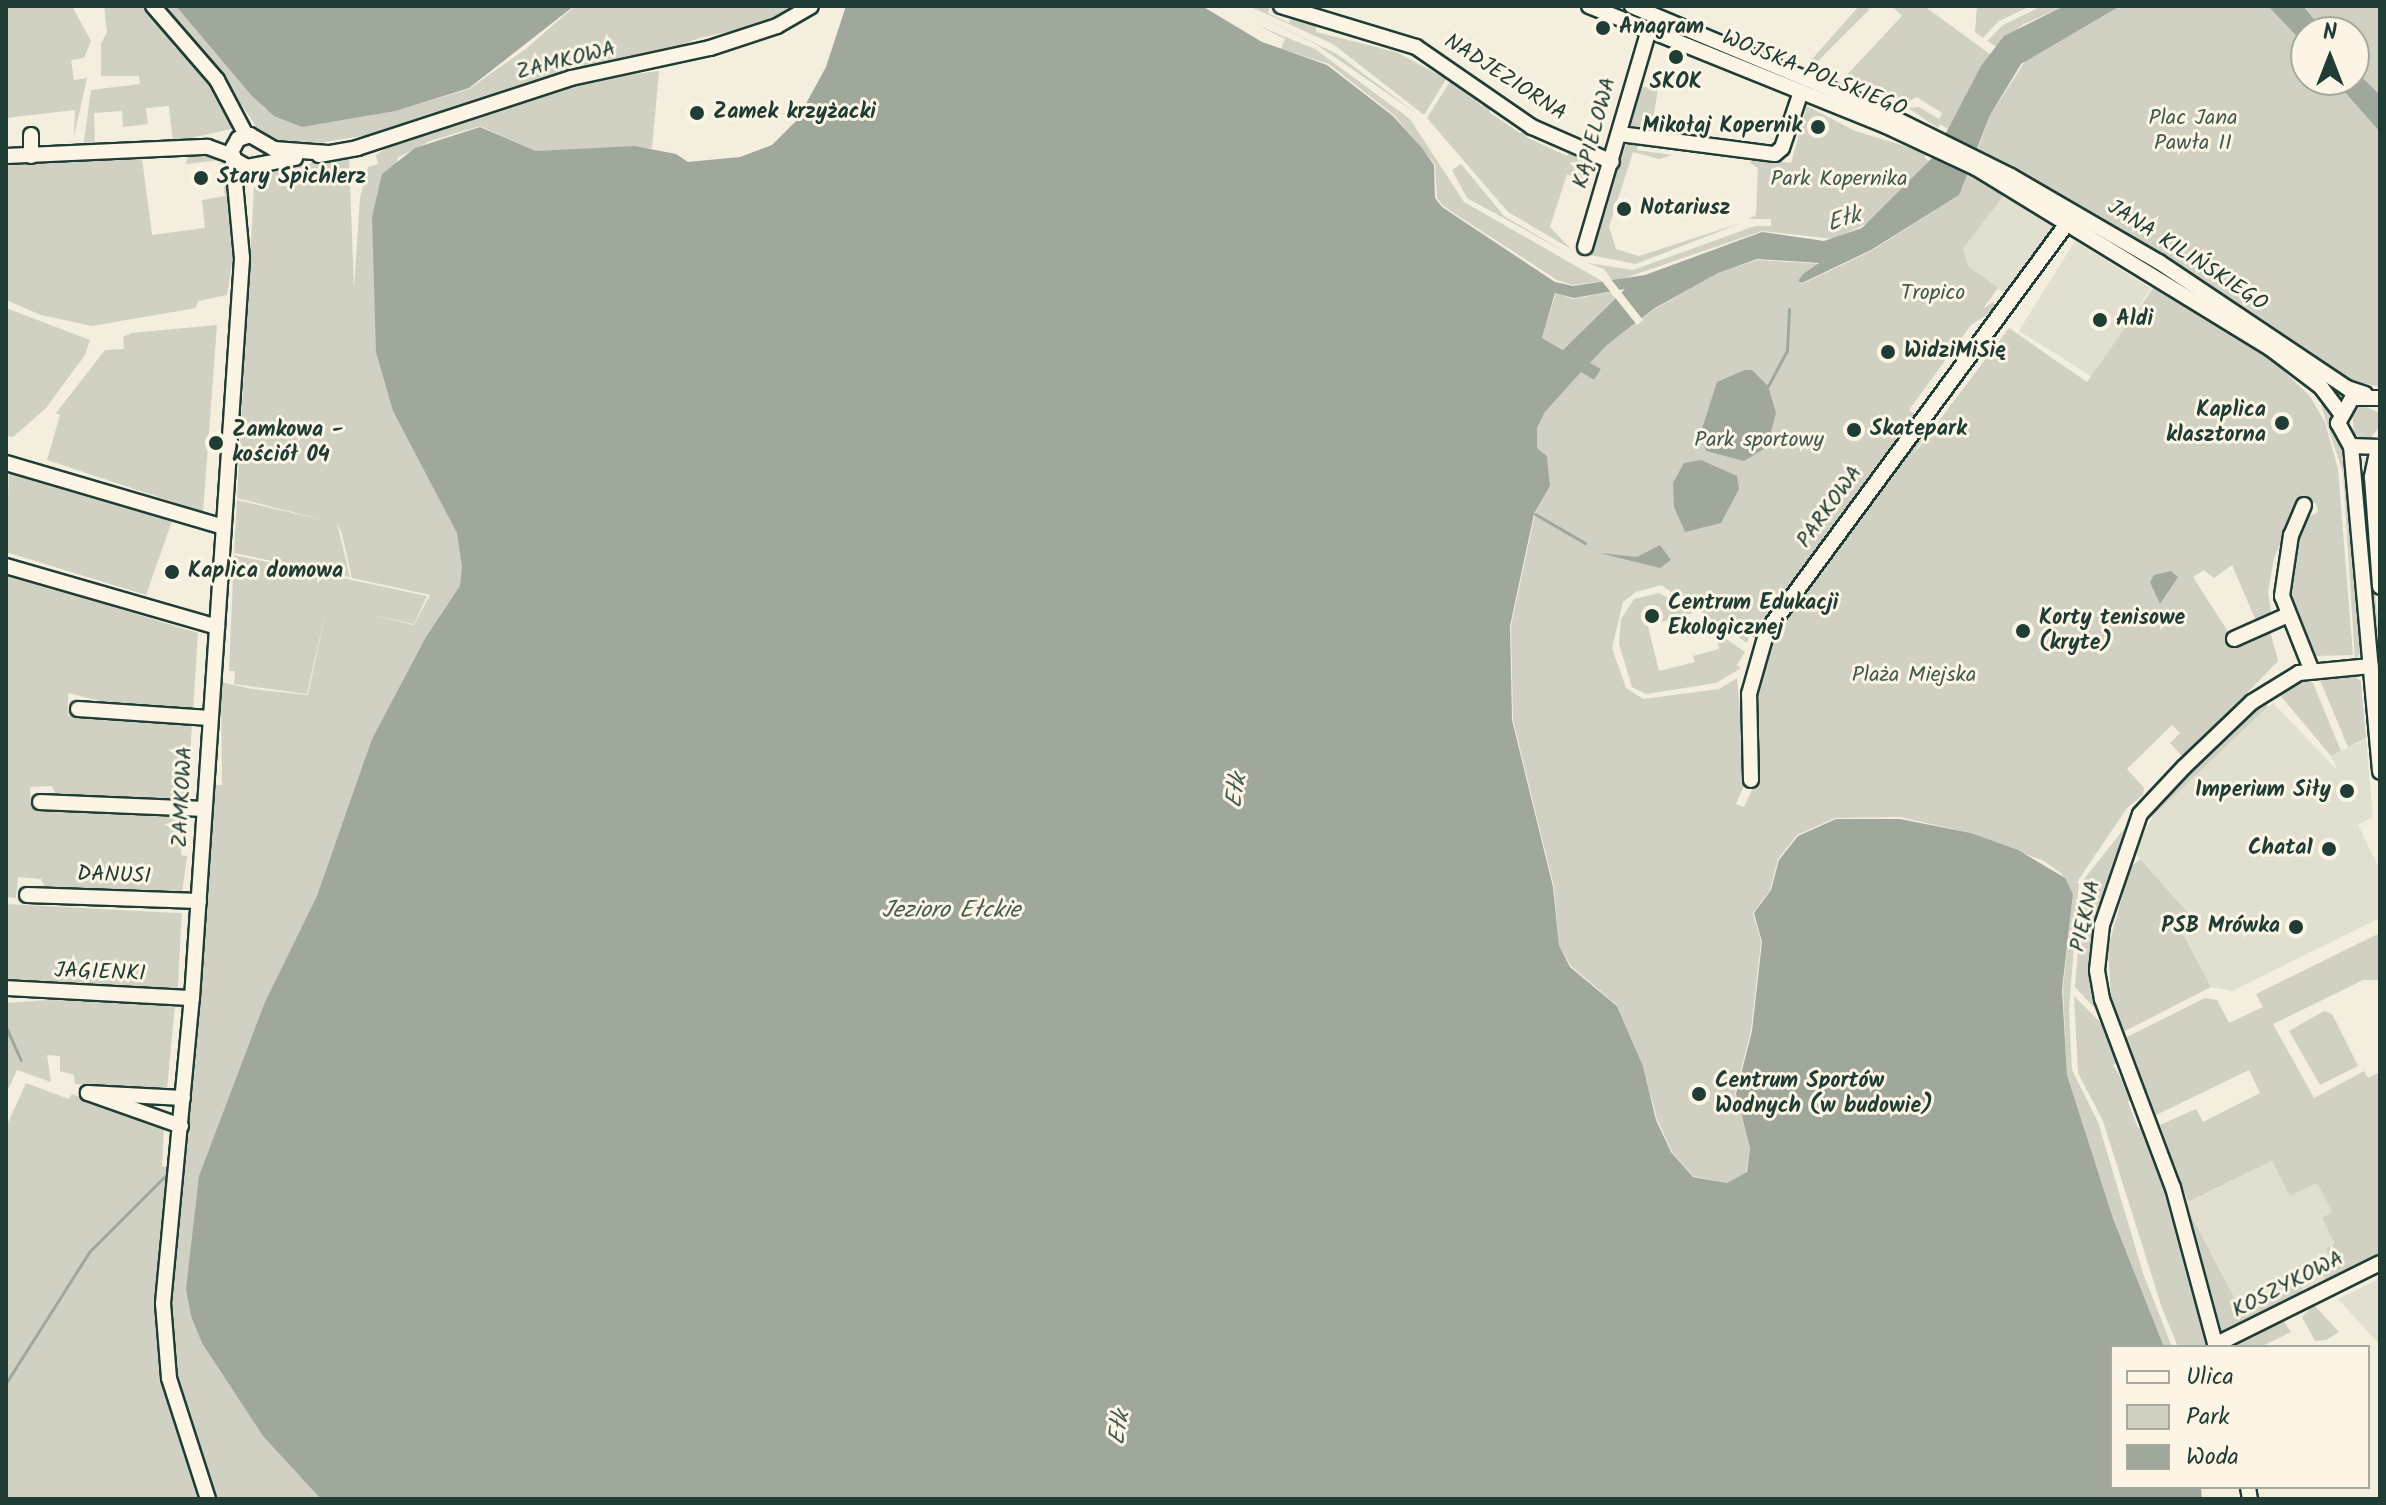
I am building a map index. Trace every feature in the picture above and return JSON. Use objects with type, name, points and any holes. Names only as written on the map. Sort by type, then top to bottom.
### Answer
[{"type":"street","points":[[153,6],[217,80],[242,137],[234,158]]},
{"type":"street","name":"ZAMKOWA","points":[[241,217],[255,165],[328,153],[571,78],[710,48],[777,26],[811,6]]},
{"type":"street","name":"NADJEZIORNA","points":[[1281,6],[1416,47],[1532,127],[1612,162]]},
{"type":"street","name":"WOJSKA POLSKIEGO","points":[[1590,6],[1801,92],[1934,142]]},
{"type":"street","name":"WOJSKA POLSKIEGO","points":[[1632,6],[1978,164]]},
{"type":"street","name":"KĄPIELOWA","points":[[1585,247],[1649,30]]},
{"type":"street","points":[[1620,134],[1775,154],[1782,148],[1801,92]]},
{"type":"street","points":[[31,135],[31,156]]},
{"type":"street","points":[[6,156],[164,151],[208,147],[255,165],[263,144],[242,137],[164,151]]},
{"type":"street","name":"ZAMKOWA","points":[[263,144],[328,153]]},
{"type":"street","name":"ZAMKOWA","points":[[208,1499],[169,1378],[163,1303],[192,998],[217,627],[241,217],[234,158]]},
{"type":"street","name":"JANA KILIŃSKIEGO","points":[[1978,164],[2071,217],[2347,388],[2372,396]]},
{"type":"street","name":"JANA KILIŃSKIEGO","points":[[2071,217],[2271,349],[2321,387],[2340,412]]},
{"type":"street","name":"PARKOWA","points":[[1751,780],[1749,694],[1767,631],[2071,217]]},
{"type":"street","points":[[2372,396],[2352,398],[2340,412],[2340,434],[2351,446],[2380,772]]},
{"type":"street","points":[[2351,446],[2379,448],[2372,477],[2380,587]]},
{"type":"street","points":[[6,463],[223,527]]},
{"type":"street","points":[[2304,505],[2291,535],[2283,586],[2288,615],[2311,669]]},
{"type":"street","points":[[6,566],[217,627]]},
{"type":"street","points":[[2234,639],[2288,615]]},
{"type":"street","name":"PIĘKNA","points":[[2216,1345],[2165,1163],[2105,1009],[2098,943],[2136,822],[2147,804],[2252,702],[2311,669],[2371,666]]},
{"type":"street","points":[[78,709],[210,718]]},
{"type":"street","points":[[40,802],[204,809]]},
{"type":"street","name":"DANUSI","points":[[27,895],[199,901]]},
{"type":"street","name":"JAGIENKI","points":[[6,988],[33,993],[192,998]]},
{"type":"street","points":[[6,999],[33,993]]},
{"type":"street","points":[[181,1126],[88,1093],[183,1098]]},
{"type":"street","name":"KOSZYKOWA","points":[[2218,1345],[2380,1263]]},
{"type":"shaded area","points":[[2007,191],[2056,228],[2009,290],[2001,291],[1967,266],[1963,249]]},
{"type":"shaded area","points":[[2075,241],[2150,288],[2094,378],[2019,331]]},
{"type":"shaded area","points":[[2273,703],[2338,771],[2331,756],[2366,739],[2373,817],[2358,825],[2380,870],[2380,918],[2232,991],[2211,987],[2181,929],[2189,912],[2134,852],[2153,816]]},
{"type":"shaded area","points":[[2360,1118],[2380,1252],[2224,1330],[2187,1203]]},
{"type":"shaded area","points":[[2380,1278],[2380,1345],[2338,1299]]},
{"type":"green space","points":[[10,6],[72,6],[91,41],[84,58],[71,60],[74,80],[87,78],[74,137],[75,110],[6,118],[6,9]]},
{"type":"green space","points":[[104,6],[149,6],[175,48],[186,48],[221,92],[234,123],[231,129],[173,142],[169,106],[146,108],[148,124],[123,127],[122,111],[94,113],[95,148],[83,148],[91,90],[140,84],[139,76],[101,76],[101,44],[107,32]]},
{"type":"green space","points":[[159,6],[199,6],[264,108],[302,127],[396,111],[469,89],[527,48],[575,6],[796,6],[752,27],[699,38],[656,56],[576,68],[368,135],[307,145],[276,143],[257,128],[227,83]]},
{"type":"green space","points":[[1238,6],[1337,54],[1419,115],[1317,45]]},
{"type":"green space","points":[[1249,6],[1270,6],[1268,13],[1289,23],[1292,16],[1317,23],[1316,32],[1396,52],[1443,77],[1450,73],[1424,115],[1333,44]]},
{"type":"green space","points":[[1859,6],[1870,9],[1810,69],[1805,67]]},
{"type":"green space","points":[[1892,6],[1924,6],[1990,54],[1948,129],[1940,124],[1938,128],[1908,108],[1919,107],[1939,119],[1942,113],[1917,97],[1902,105],[1844,78],[1902,16]]},
{"type":"green space","points":[[1977,6],[2031,6],[1999,21],[1983,38],[1975,32]]},
{"type":"green space","points":[[2042,6],[2064,6],[2022,25],[1997,47],[1987,41],[2003,25]]},
{"type":"green space","name":"Plac Jana Pawła II","points":[[2120,6],[2268,6],[2290,29],[2290,96],[2348,96],[2380,132],[2380,387],[2351,380],[2167,260],[1978,149],[1990,115],[2028,57]]},
{"type":"green space","points":[[2303,6],[2380,6],[2380,95],[2370,85],[2370,16],[2311,16]]},
{"type":"green space","points":[[1259,26],[1315,49],[1410,119],[1464,202],[1602,281],[1573,285],[1557,280],[1443,206],[1437,198],[1435,164],[1394,115],[1329,64],[1281,49],[1285,39]]},
{"type":"green space","points":[[659,71],[652,148],[536,151],[480,126],[430,141],[397,158],[475,511],[399,1499],[6,1499],[6,1127],[26,1083],[69,1099],[72,1094],[164,1128],[162,1166],[171,1168],[211,797],[214,785],[222,785],[221,682],[252,689],[308,695],[327,605],[307,694],[234,684],[235,671],[229,671],[234,555],[427,596],[414,624],[367,614],[414,625],[430,595],[352,578],[337,523],[350,577],[234,553],[237,500],[331,522],[237,498],[254,187],[268,169],[349,158],[354,288],[360,198],[368,167],[378,164],[376,155],[391,145],[581,81]]},
{"type":"green space","points":[[1454,75],[1458,78],[1454,84],[1482,106],[1487,100],[1493,105],[1489,112],[1520,133],[1529,129],[1526,137],[1567,156],[1571,150],[1597,161],[1589,185],[1567,174],[1550,227],[1571,249],[1508,212],[1427,118]]},
{"type":"green space","points":[[1638,86],[1658,89],[1651,131],[1629,125]]},
{"type":"green space","name":"Park Kopernika","points":[[1807,106],[1855,131],[1928,153],[1924,157],[1929,161],[1872,221],[1834,239],[1762,231],[1613,282],[1604,269],[1588,263],[1633,270],[1755,226],[1771,226],[1771,219],[1748,219],[1756,215],[1758,168],[1750,163],[1756,158],[1791,163]]},
{"type":"green space","points":[[1629,141],[1637,142],[1637,150],[1672,155],[1659,159],[1633,152],[1609,227],[1616,249],[1639,256],[1741,223],[1636,264],[1590,255],[1618,157]]},
{"type":"green space","points":[[207,152],[227,159],[234,250],[227,295],[198,301],[196,308],[92,326],[41,315],[6,300],[6,164],[142,158],[152,235],[205,228],[202,200],[225,196],[221,160],[186,164],[188,155]]},
{"type":"green space","points":[[1461,164],[1504,216],[1571,255],[1467,198],[1452,170]]},
{"type":"green space","points":[[1965,173],[2007,191],[1963,249],[1968,266],[1998,288],[1909,410],[1917,416],[1755,639],[1750,633],[1747,643],[1661,585],[1636,592],[1623,602],[1612,648],[1626,688],[1643,699],[1719,689],[1737,678],[1746,781],[1736,804],[1744,807],[1756,781],[1754,694],[1775,628],[1925,423],[1930,427],[1914,454],[2009,328],[2087,382],[2154,287],[2269,357],[2309,395],[2325,422],[2338,469],[2353,655],[2315,656],[2286,594],[2301,521],[2318,512],[2316,504],[2302,495],[2274,558],[2268,592],[2272,617],[2257,623],[2232,565],[2214,578],[2204,570],[2193,577],[2237,646],[2270,631],[2278,661],[2184,758],[2170,743],[2180,733],[2172,725],[2127,769],[2144,788],[2143,795],[2127,808],[2079,879],[2069,1010],[2072,1070],[2098,1122],[2143,1273],[2171,1345],[2163,1345],[2113,1217],[2067,1075],[2063,988],[2073,894],[2061,873],[2044,861],[1971,833],[1900,817],[1835,818],[1797,835],[1778,859],[1770,890],[1753,913],[1761,942],[1751,1030],[1735,1094],[1750,1148],[1746,1173],[1727,1183],[1693,1176],[1672,1152],[1657,1119],[1643,1066],[1617,1005],[1571,966],[1559,945],[1554,887],[1513,720],[1511,626],[1535,514],[1550,486],[1547,456],[1537,448],[1537,429],[1545,412],[1581,372],[1594,380],[1601,369],[1590,363],[1607,345],[1655,309],[1717,273],[1757,260],[1820,264],[1803,274],[1798,281],[1802,284],[1871,251],[1959,195]]},
{"type":"green space","points":[[1610,292],[1615,298],[1564,350],[1542,338],[1556,293],[1573,299]]},
{"type":"green space","points":[[1993,302],[1997,308],[1916,362],[1913,356]]},
{"type":"green space","points":[[6,308],[90,340],[85,355],[46,408],[13,437],[6,436]]},
{"type":"green space","points":[[217,325],[203,512],[47,460],[60,415],[56,413],[105,350],[124,349],[123,337],[132,333]]},
{"type":"green space","points":[[2324,400],[2345,460],[2363,649],[2355,660],[2343,473],[2321,405]]},
{"type":"green space","points":[[2359,404],[2380,413],[2379,427],[2367,443],[2354,434],[2352,408]]},
{"type":"green space","points":[[2364,456],[2380,653],[2380,706],[2363,514]]},
{"type":"green space","points":[[9,471],[172,521],[146,595],[6,552]]},
{"type":"green space","points":[[6,574],[198,633],[193,710],[117,705],[68,693],[68,716],[192,724],[187,801],[56,795],[52,786],[30,787],[31,808],[183,815],[181,855],[187,856],[182,894],[46,889],[41,879],[18,877],[16,898],[6,897]]},
{"type":"green space","points":[[1659,593],[1693,613],[1648,626],[1659,671],[1695,662],[1693,656],[1719,649],[1717,639],[1725,638],[1745,652],[1737,665],[1741,668],[1716,683],[1646,694],[1632,687],[1619,644],[1621,619],[1634,599]]},
{"type":"green space","points":[[2331,674],[2351,675],[2361,681],[2366,738],[2348,747],[2320,680]]},
{"type":"green space","points":[[2303,678],[2313,683],[2341,751],[2331,756],[2280,695]]},
{"type":"green space","points":[[2265,702],[2268,707],[2153,816],[2150,813],[2169,792]]},
{"type":"green space","points":[[2131,820],[2102,907],[2101,1015],[2075,987],[2084,879]]},
{"type":"green space","points":[[2140,859],[2189,913],[2181,930],[2211,987],[2123,1032],[2111,997],[2108,948],[2130,868]]},
{"type":"green space","points":[[6,904],[182,913],[178,992],[6,983]]},
{"type":"green space","points":[[2380,933],[2380,980],[2363,980],[2273,1024],[2314,1098],[2364,1071],[2368,1078],[2380,1072],[2380,1255],[2326,1280],[2320,1268],[2332,1262],[2326,1249],[2335,1243],[2322,1218],[2332,1212],[2317,1183],[2290,1196],[2272,1161],[2188,1202],[2160,1125],[2196,1109],[2203,1122],[2260,1093],[2249,1070],[2156,1115],[2125,1038],[2205,998],[2217,1000],[2229,1023],[2263,1007],[2256,994]]},
{"type":"green space","points":[[2074,996],[2106,1028],[2118,1062],[2113,1065],[2133,1099],[2128,1102],[2138,1128],[2145,1125],[2210,1345],[2177,1345],[2162,1308],[2103,1121],[2078,1073]]},
{"type":"green space","points":[[48,1000],[175,1005],[167,1089],[75,1084],[74,1075],[60,1071],[60,1056],[47,1055],[51,1082],[17,1070],[6,1094],[6,1003]]},
{"type":"green space","points":[[2324,1011],[2332,1014],[2358,1066],[2320,1085],[2289,1031]]},
{"type":"green space","points":[[2189,1212],[2240,1309],[2299,1280],[2303,1291],[2220,1332]]},
{"type":"green space","points":[[2314,1305],[2339,1332],[2326,1340],[2315,1341],[2302,1317]]},
{"type":"green space","points":[[2283,1320],[2291,1332],[2264,1345],[2233,1345]]},
{"type":"water","points":[[176,6],[574,6],[469,88],[396,111],[302,127],[274,116],[252,96]]},
{"type":"water","name":"Jezioro Ełckie","points":[[846,6],[1202,6],[1262,42],[1327,65],[1393,116],[1422,148],[1434,165],[1435,198],[1442,207],[1555,282],[1573,286],[1645,275],[1762,232],[1824,241],[1862,228],[1934,156],[1981,66],[2004,36],[2064,6],[2120,6],[2021,64],[1990,115],[1959,195],[1871,250],[1802,283],[1798,281],[1803,274],[1819,263],[1757,259],[1718,273],[1655,308],[1607,345],[1590,363],[1601,369],[1594,380],[1581,372],[1545,412],[1537,428],[1537,448],[1547,456],[1550,486],[1534,514],[1510,626],[1512,720],[1553,887],[1559,945],[1570,967],[1617,1006],[1643,1066],[1656,1120],[1671,1152],[1693,1177],[1727,1183],[1747,1172],[1750,1148],[1736,1094],[1752,1031],[1762,942],[1754,913],[1771,890],[1779,860],[1798,836],[1836,819],[1900,819],[1971,833],[2018,850],[2065,878],[2073,894],[2062,989],[2067,1075],[2113,1218],[2163,1345],[2110,1345],[2110,1489],[2201,1489],[2202,1499],[321,1499],[263,1436],[202,1343],[191,1316],[186,1289],[199,1176],[265,1002],[317,896],[372,739],[426,637],[460,586],[462,567],[457,533],[393,411],[376,352],[372,217],[382,174],[415,148],[480,127],[536,151],[635,146],[676,154],[688,162],[740,157],[772,145],[797,120],[826,67]],"holes":[[[1625,289],[1563,350],[1542,338],[1555,293],[1574,298]]]},
{"type":"water","points":[[2268,6],[2303,6],[2311,16],[2290,16],[2290,29]]},
{"type":"water","points":[[2370,85],[2380,95],[2380,132],[2348,96],[2370,96]]},
{"type":"water","points":[[1752,370],[1768,386],[1776,413],[1767,447],[1744,461],[1706,451],[1700,435],[1717,382]]},
{"type":"water","points":[[1701,460],[1737,476],[1739,489],[1721,523],[1685,532],[1674,507],[1673,483],[1684,463]]},
{"type":"water","points":[[1660,545],[1671,560],[1660,568],[1599,553],[1637,557]]},
{"type":"water","points":[[2171,571],[2178,577],[2160,604],[2150,582],[2154,575]]},
{"type":"pier","points":[[1610,278],[1643,320],[1637,325],[1601,280]]},
{"type":"waterway","points":[[1768,386],[1787,351],[1789,309]]},
{"type":"waterway","points":[[1535,514],[1585,543]]},
{"type":"waterway","points":[[6,1027],[21,1060]]},
{"type":"waterway","points":[[6,1383],[89,1252],[167,1174]]},
{"type":"place","name":"Anagram","points":[[1603,28]]},
{"type":"place","name":"SKOK","points":[[1676,57]]},
{"type":"place","name":"Zamek krzyżacki","points":[[697,113]]},
{"type":"place","name":"Mikołaj Kopernik","points":[[1818,127]]},
{"type":"place","name":"Stary Spichlerz","points":[[201,178]]},
{"type":"place","name":"Notariusz","points":[[1624,209]]},
{"type":"place","name":"Aldi","points":[[2100,320]]},
{"type":"place","name":"WidziMiSię","points":[[1888,352]]},
{"type":"place","name":"Kaplica klasztorna","points":[[2282,423]]},
{"type":"place","name":"Skatepark","points":[[1854,430]]},
{"type":"place","name":"Zamkowa - kościół 04","points":[[216,443]]},
{"type":"place","name":"Kaplica domowa","points":[[172,572]]},
{"type":"place","name":"Centrum Edukacji Ekologicznej","points":[[1652,616]]},
{"type":"place","name":"Korty tenisowe (kryte)","points":[[2023,631]]},
{"type":"place","name":"Imperium Siły","points":[[2347,791]]},
{"type":"place","name":"Chata1","points":[[2329,849]]},
{"type":"place","name":"PSB Mrówka","points":[[2296,927]]},
{"type":"place","name":"Centrum Sportów Wodnych (w budowie)","points":[[1699,1094]]},
{"type":"water label","name":"Ełk","points":[[1844,220]]},
{"type":"water label","name":"Ełk","points":[[1237,791]]},
{"type":"water label","name":"Ełk","points":[[1120,1428]]},
{"type":"park label","name":"Tropico","points":[[1933,294]]},
{"type":"park label","name":"Park sportowy","points":[[1759,441]]},
{"type":"park label","name":"Plaża Miejska","points":[[1914,676]]}]
